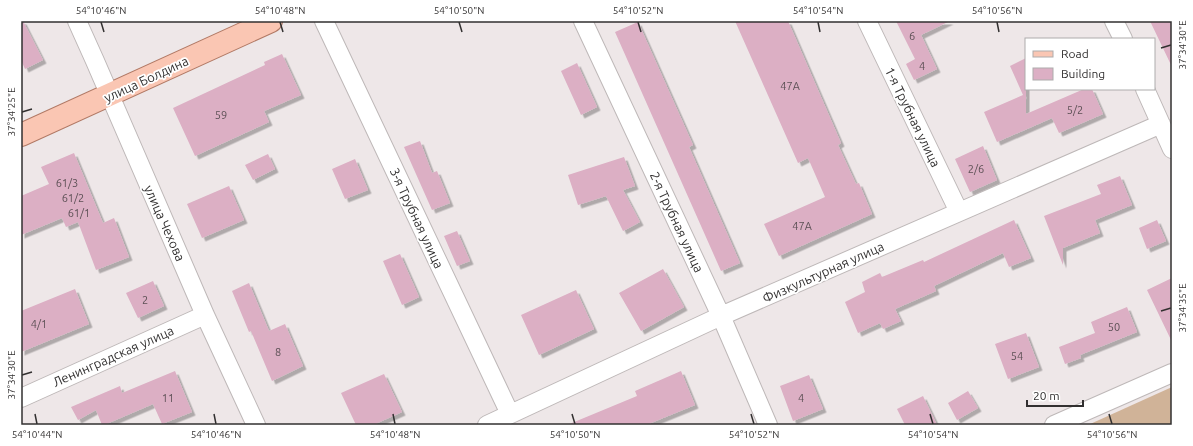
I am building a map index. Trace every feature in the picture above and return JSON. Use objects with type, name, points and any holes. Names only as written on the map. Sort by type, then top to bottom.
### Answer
[{"type":"main road","name":"улица Болдина","points":[[21,135],[271,21]]},
{"type":"street","name":"улица Чехова","points":[[77,21],[205,315],[256,425]]},
{"type":"street","name":"3-я Трубная улица","points":[[324,21],[510,414]]},
{"type":"street","name":"2-я Трубная улица","points":[[583,21],[722,316],[768,425]]},
{"type":"street","name":"1-я Трубная улица","points":[[867,21],[959,212]]},
{"type":"street","points":[[1114,21],[1122,38]]},
{"type":"street","points":[[1145,90],[1172,149]]},
{"type":"street","name":"Физкультурная улица","points":[[487,425],[722,316],[1161,124]]},
{"type":"street","name":"Ленинградская улица","points":[[21,398],[205,315]]},
{"type":"street","points":[[1054,425],[1172,374]]},
{"type":"shaded area","points":[[1172,387],[1172,425],[1088,425]]},
{"type":"building","points":[[21,21],[23,21],[43,60],[25,69],[21,60]]},
{"type":"building","points":[[735,21],[788,21],[841,143],[838,145],[856,184],[859,183],[872,214],[779,256],[764,224],[825,197],[808,158],[798,163]]},
{"type":"building","points":[[896,21],[950,21],[921,35],[937,69],[914,80],[906,64],[915,59]]},
{"type":"building","points":[[1150,21],[1172,21],[1172,67]]},
{"type":"building","points":[[638,22],[693,145],[689,147],[740,263],[721,271],[615,32]]},
{"type":"building","points":[[282,54],[301,95],[264,111],[269,122],[195,156],[173,108],[265,65],[264,62]]},
{"type":"building","points":[[1025,58],[1026,114],[1082,90],[1092,90],[1103,114],[1059,133],[1052,118],[997,142],[984,112],[1023,95],[1010,66]]},
{"type":"building","points":[[577,63],[597,107],[581,115],[561,71]]},
{"type":"building","points":[[420,141],[432,173],[437,171],[450,203],[432,210],[404,147]]},
{"type":"building","points":[[983,146],[997,180],[970,192],[955,159]]},
{"type":"building","points":[[74,153],[103,223],[114,218],[129,257],[96,270],[78,222],[66,227],[62,218],[21,235],[21,196],[49,184],[41,167]]},
{"type":"building","points":[[268,154],[275,169],[253,180],[245,165]]},
{"type":"building","points":[[624,157],[635,186],[623,190],[640,222],[623,231],[606,196],[578,205],[568,175]]},
{"type":"building","points":[[355,159],[368,190],[345,199],[332,169]]},
{"type":"building","points":[[1120,176],[1132,205],[1095,220],[1100,233],[1063,248],[1063,265],[1044,216],[1101,194],[1097,185]]},
{"type":"building","points":[[229,186],[244,220],[202,238],[187,204]]},
{"type":"building","points":[[1014,220],[1031,258],[1009,267],[1003,253],[934,286],[936,291],[895,309],[901,321],[883,329],[880,323],[858,333],[845,302],[865,292],[862,282],[880,273],[882,277],[923,260],[924,262]]},
{"type":"building","points":[[1157,220],[1166,241],[1147,249],[1139,228]]},
{"type":"building","points":[[457,231],[470,261],[457,266],[444,236]]},
{"type":"building","points":[[400,254],[419,297],[402,305],[383,261]]},
{"type":"building","points":[[663,269],[684,307],[641,331],[619,293]]},
{"type":"building","points":[[1172,278],[1172,342],[1147,290]]},
{"type":"building","points":[[153,281],[164,306],[138,318],[126,293]]},
{"type":"building","points":[[249,283],[269,331],[285,324],[303,366],[272,381],[232,291]]},
{"type":"building","points":[[75,289],[89,324],[21,352],[21,311]]},
{"type":"building","points":[[576,290],[594,329],[539,355],[521,315]]},
{"type":"building","points":[[1127,307],[1137,332],[1080,355],[1081,358],[1065,364],[1059,347],[1095,333],[1091,322]]},
{"type":"building","points":[[1026,333],[1039,367],[1008,379],[995,344]]},
{"type":"building","points":[[175,371],[192,412],[162,424],[153,404],[104,425],[102,425],[96,410],[78,420],[71,407],[120,386],[122,393]]},
{"type":"building","points":[[681,371],[695,405],[646,425],[567,425],[637,396],[635,391]]},
{"type":"building","points":[[384,374],[402,412],[373,425],[356,425],[341,393]]},
{"type":"building","points":[[809,375],[823,409],[793,421],[780,386]]},
{"type":"building","points":[[968,391],[978,408],[957,420],[948,403]]},
{"type":"building","points":[[923,396],[937,425],[905,425],[897,409]]}]
